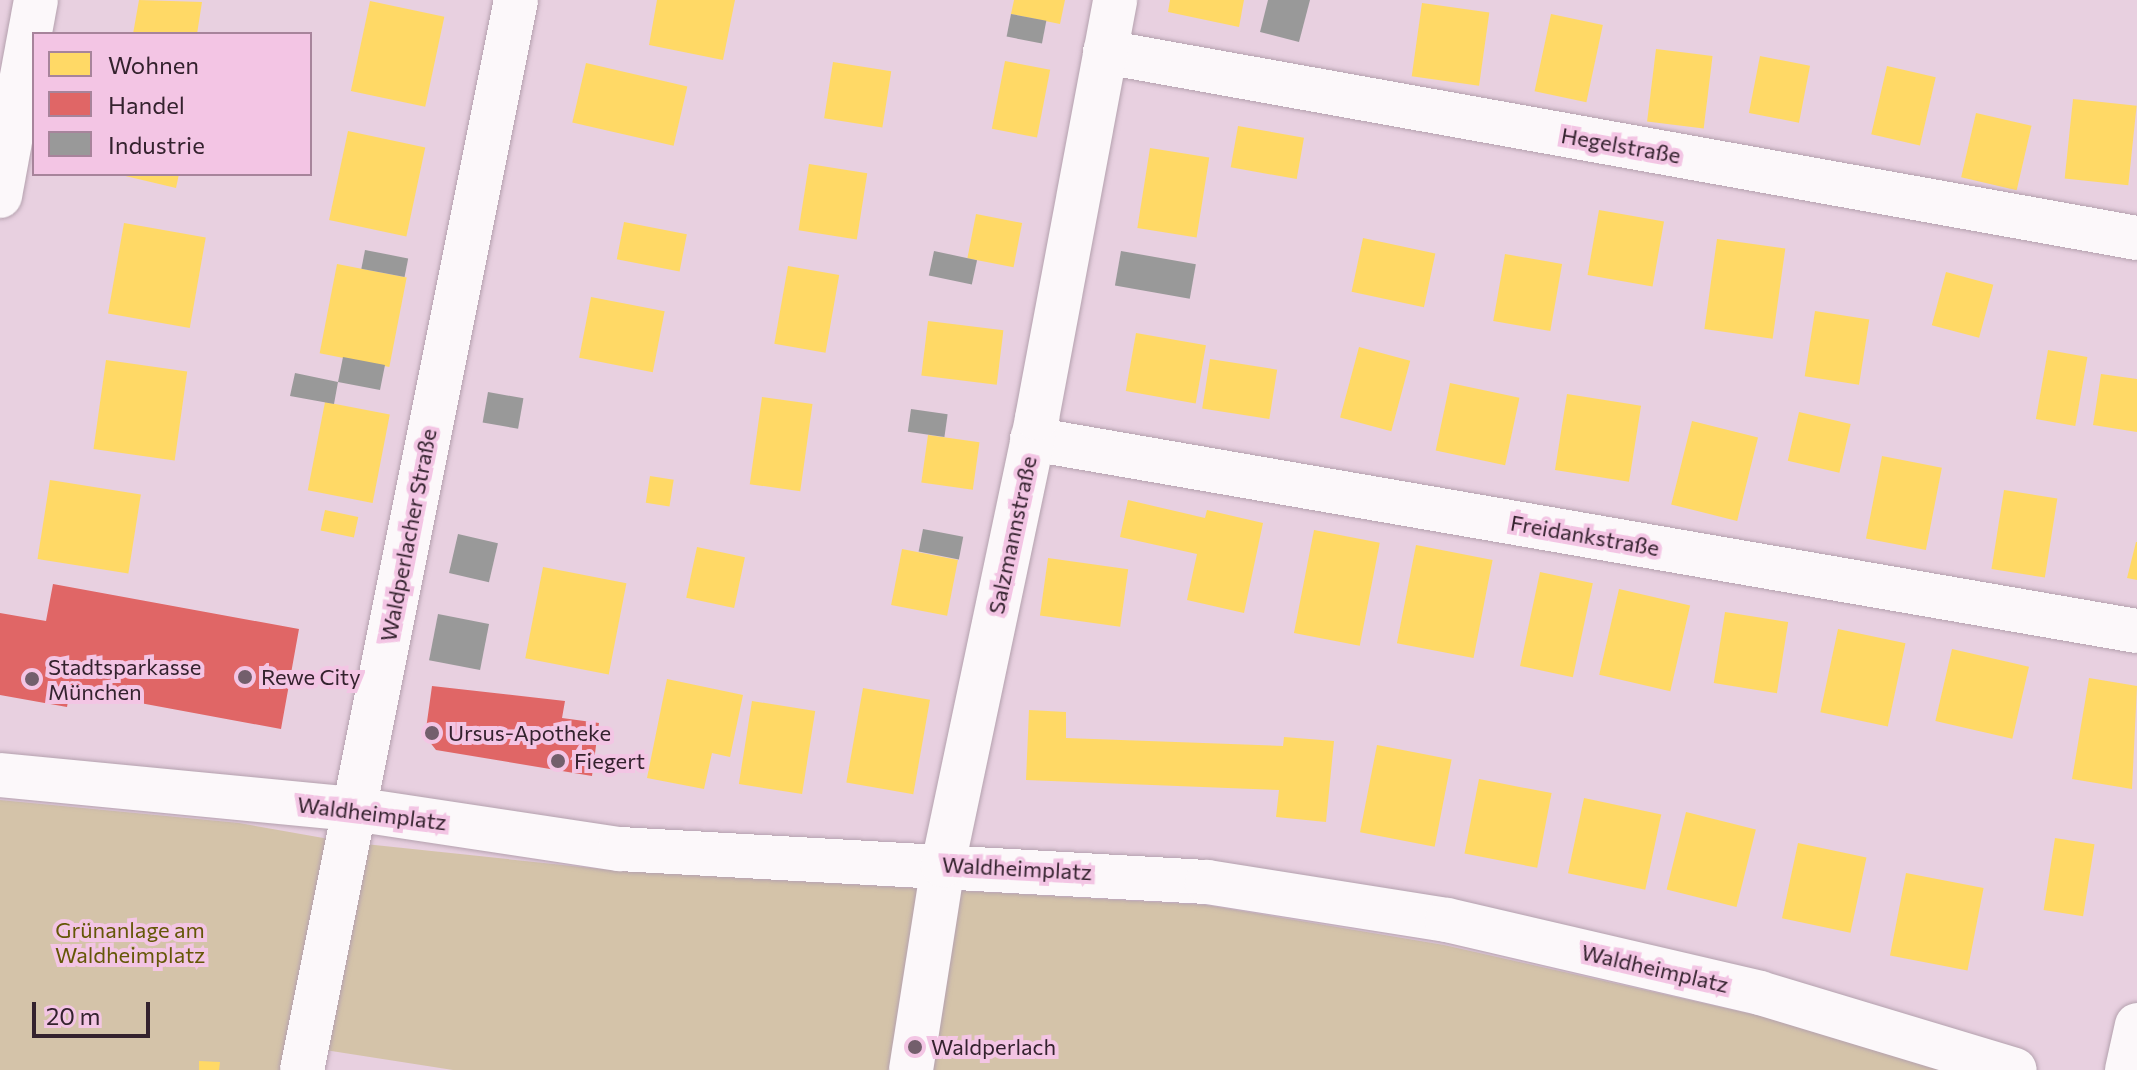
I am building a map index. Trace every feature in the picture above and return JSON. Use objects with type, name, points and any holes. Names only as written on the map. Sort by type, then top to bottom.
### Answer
[{"type":"street","points":[[0,196],[36,0]]},
{"type":"street","name":"Waldperlacher Straße","points":[[302,1070],[516,0]]},
{"type":"street","name":"Salzmannstraße","points":[[911,1070],[943,865],[1032,439],[1115,0]]},
{"type":"street","name":"Hegelstraße","points":[[1105,52],[2137,238]]},
{"type":"street","name":"Freidankstraße","points":[[1032,439],[2137,631]]},
{"type":"street","name":"Waldheimplatz","points":[[0,775],[354,809],[620,849],[1207,882],[1447,920],[1760,993],[2015,1070]]},
{"type":"street","points":[[2127,1070],[2137,1025]]},
{"type":"green space","name":"Grünanlage am Waldheimplatz","points":[[0,800],[239,823],[346,842],[620,871],[1206,905],[1444,945],[1765,1017],[1939,1070],[453,1070],[293,1045],[289,1070],[0,1070]]},
{"type":"building: Wohnen","points":[[139,0],[202,2],[197,32],[133,32]]},
{"type":"building: Wohnen","points":[[657,0],[735,0],[723,60],[649,45]]},
{"type":"building: Wohnen","points":[[1014,0],[1065,0],[1060,24],[1011,14]]},
{"type":"building: Wohnen","points":[[1170,0],[1244,0],[1239,27],[1168,12]]},
{"type":"building: Wohnen","points":[[370,1],[444,17],[425,107],[351,91]]},
{"type":"building: Wohnen","points":[[1422,3],[1489,12],[1479,86],[1412,76]]},
{"type":"building: Wohnen","points":[[1551,14],[1603,25],[1586,102],[1535,91]]},
{"type":"building: Wohnen","points":[[1656,49],[1713,56],[1704,128],[1647,121]]},
{"type":"building: Wohnen","points":[[1760,56],[1810,66],[1799,123],[1749,113]]},
{"type":"building: Wohnen","points":[[1005,61],[1050,70],[1037,138],[992,129]]},
{"type":"building: Wohnen","points":[[833,62],[891,71],[882,128],[824,118]]},
{"type":"building: Wohnen","points":[[586,63],[687,86],[674,146],[572,122]]},
{"type":"building: Wohnen","points":[[1887,66],[1936,77],[1920,145],[1871,134]]},
{"type":"building: Wohnen","points":[[2073,99],[2137,106],[2128,185],[2065,179]]},
{"type":"building: Wohnen","points":[[1976,113],[2032,126],[2017,190],[1961,177]]},
{"type":"building: Wohnen","points":[[1238,126],[1304,138],[1297,179],[1231,167]]},
{"type":"building: Wohnen","points":[[348,131],[425,147],[406,236],[329,220]]},
{"type":"building: Wohnen","points":[[1150,148],[1209,157],[1197,237],[1137,228]]},
{"type":"building: Wohnen","points":[[809,164],[867,173],[857,239],[799,230]]},
{"type":"building: Wohnen","points":[[125,176],[179,176],[176,188]]},
{"type":"building: Wohnen","points":[[1599,210],[1664,221],[1653,286],[1588,275]]},
{"type":"building: Wohnen","points":[[976,214],[1022,223],[1014,267],[967,258]]},
{"type":"building: Wohnen","points":[[624,222],[687,234],[680,272],[617,259]]},
{"type":"building: Wohnen","points":[[124,223],[206,237],[190,328],[108,314]]},
{"type":"building: Wohnen","points":[[1363,238],[1435,253],[1424,307],[1352,292]]},
{"type":"building: Wohnen","points":[[1717,239],[1785,249],[1773,339],[1704,329]]},
{"type":"building: Wohnen","points":[[1505,254],[1562,264],[1550,331],[1493,321]]},
{"type":"building: Wohnen","points":[[337,264],[407,278],[389,367],[320,353]]},
{"type":"building: Wohnen","points":[[788,266],[839,275],[825,353],[774,344]]},
{"type":"building: Wohnen","points":[[1946,272],[1993,285],[1979,338],[1932,325]]},
{"type":"building: Wohnen","points":[[591,297],[665,311],[653,372],[579,358]]},
{"type":"building: Wohnen","points":[[1815,311],[1869,320],[1859,385],[1805,376]]},
{"type":"building: Wohnen","points":[[928,321],[1003,330],[997,385],[921,376]]},
{"type":"building: Wohnen","points":[[1136,333],[1206,345],[1196,403],[1126,391]]},
{"type":"building: Wohnen","points":[[1359,347],[1410,361],[1391,431],[1340,418]]},
{"type":"building: Wohnen","points":[[2048,350],[2087,357],[2075,426],[2036,419]]},
{"type":"building: Wohnen","points":[[1210,359],[1277,370],[1269,419],[1202,408]]},
{"type":"building: Wohnen","points":[[106,360],[187,371],[175,461],[93,449]]},
{"type":"building: Wohnen","points":[[2101,374],[2137,379],[2137,432],[2093,425]]},
{"type":"building: Wohnen","points":[[1450,383],[1519,398],[1505,465],[1436,450]]},
{"type":"building: Wohnen","points":[[1567,394],[1641,406],[1629,482],[1555,470]]},
{"type":"building: Wohnen","points":[[762,397],[813,404],[800,491],[750,484]]},
{"type":"building: Wohnen","points":[[325,402],[390,415],[373,503],[308,490]]},
{"type":"building: Wohnen","points":[[1799,412],[1851,424],[1839,473],[1788,461]]},
{"type":"building: Wohnen","points":[[1692,421],[1758,437],[1737,521],[1671,504]]},
{"type":"building: Wohnen","points":[[928,435],[979,442],[973,490],[921,483]]},
{"type":"building: Wohnen","points":[[1882,456],[1942,468],[1926,550],[1866,538]]},
{"type":"building: Wohnen","points":[[650,476],[674,480],[669,506],[646,503]]},
{"type":"building: Wohnen","points":[[50,480],[141,494],[128,573],[37,559]]},
{"type":"building: Wohnen","points":[[2004,490],[2057,498],[2045,577],[1991,569]]},
{"type":"building: Wohnen","points":[[1128,500],[1205,518],[1207,510],[1263,523],[1244,613],[1187,600],[1197,554],[1120,537]]},
{"type":"building: Wohnen","points":[[325,510],[358,517],[354,538],[321,531]]},
{"type":"building: Wohnen","points":[[1314,530],[1380,543],[1360,646],[1294,633]]},
{"type":"building: Wohnen","points":[[2137,542],[2137,580],[2127,578]]},
{"type":"building: Wohnen","points":[[1416,545],[1493,560],[1473,658],[1397,643]]},
{"type":"building: Wohnen","points":[[697,547],[745,557],[734,608],[686,598]]},
{"type":"building: Wohnen","points":[[902,549],[958,560],[947,616],[891,605]]},
{"type":"building: Wohnen","points":[[1048,558],[1128,569],[1120,627],[1040,615]]},
{"type":"building: Wohnen","points":[[543,567],[626,583],[609,675],[525,658]]},
{"type":"building: Wohnen","points":[[1540,572],[1593,583],[1573,677],[1520,666]]},
{"type":"building: Wohnen","points":[[1619,589],[1690,605],[1670,691],[1599,675]]},
{"type":"building: Wohnen","points":[[1725,612],[1788,622],[1777,693],[1714,683]]},
{"type":"building: Wohnen","points":[[1838,629],[1905,643],[1888,726],[1820,712]]},
{"type":"building: Wohnen","points":[[1952,649],[2029,667],[2012,739],[1935,721]]},
{"type":"building: Wohnen","points":[[2089,678],[2137,686],[2132,789],[2072,779]]},
{"type":"building: Wohnen","points":[[667,679],[743,695],[730,757],[712,753],[704,789],[647,778]]},
{"type":"building: Wohnen","points":[[863,688],[930,700],[913,794],[846,783]]},
{"type":"building: Wohnen","points":[[752,701],[815,711],[802,794],[739,784]]},
{"type":"building: Wohnen","points":[[1029,710],[1066,712],[1066,738],[1283,746],[1284,737],[1334,741],[1326,822],[1276,817],[1279,790],[1026,780]]},
{"type":"building: Wohnen","points":[[1377,745],[1452,760],[1435,847],[1360,832]]},
{"type":"building: Wohnen","points":[[1479,779],[1552,793],[1537,868],[1464,854]]},
{"type":"building: Wohnen","points":[[1584,798],[1661,814],[1645,890],[1568,873]]},
{"type":"building: Wohnen","points":[[1686,812],[1756,829],[1737,907],[1667,890]]},
{"type":"building: Wohnen","points":[[2055,838],[2095,844],[2083,916],[2044,910]]},
{"type":"building: Wohnen","points":[[1798,843],[1866,858],[1850,933],[1782,918]]},
{"type":"building: Wohnen","points":[[1906,873],[1984,888],[1968,971],[1890,955]]},
{"type":"building: Wohnen","points":[[199,1061],[220,1062],[219,1070],[199,1070]]},
{"type":"building: Handel","points":[[53,584],[299,629],[281,729],[70,690],[67,707],[0,695],[0,613],[46,621]]},
{"type":"building: Handel","points":[[432,686],[565,701],[562,718],[599,723],[592,776],[436,750],[425,736]]},
{"type":"building: Industrie","points":[[1268,0],[1310,0],[1299,42],[1260,32]]},
{"type":"building: Industrie","points":[[1011,14],[1046,21],[1042,43],[1007,37]]},
{"type":"building: Industrie","points":[[365,250],[408,258],[405,277],[361,269]]},
{"type":"building: Industrie","points":[[934,251],[977,260],[972,285],[929,275]]},
{"type":"building: Industrie","points":[[1121,251],[1196,264],[1190,299],[1115,285]]},
{"type":"building: Industrie","points":[[343,357],[385,365],[380,390],[338,382]]},
{"type":"building: Industrie","points":[[295,373],[338,382],[334,404],[290,396]]},
{"type":"building: Industrie","points":[[488,392],[523,398],[518,429],[483,423]]},
{"type":"building: Industrie","points":[[911,409],[948,414],[944,437],[908,432]]},
{"type":"building: Industrie","points":[[923,529],[963,537],[959,559],[919,552]]},
{"type":"building: Industrie","points":[[458,534],[498,543],[489,582],[449,573]]},
{"type":"building: Industrie","points":[[438,614],[489,624],[480,670],[429,660]]},
{"type":"place","name":"Rewe City","points":[[245,677]]},
{"type":"place","name":"Stadtsparkasse München","points":[[32,679]]},
{"type":"place","name":"Ursus-Apotheke","points":[[432,733]]},
{"type":"place","name":"Fiegert","points":[[558,761]]},
{"type":"place","name":"Waldperlach","points":[[915,1047]]}]
